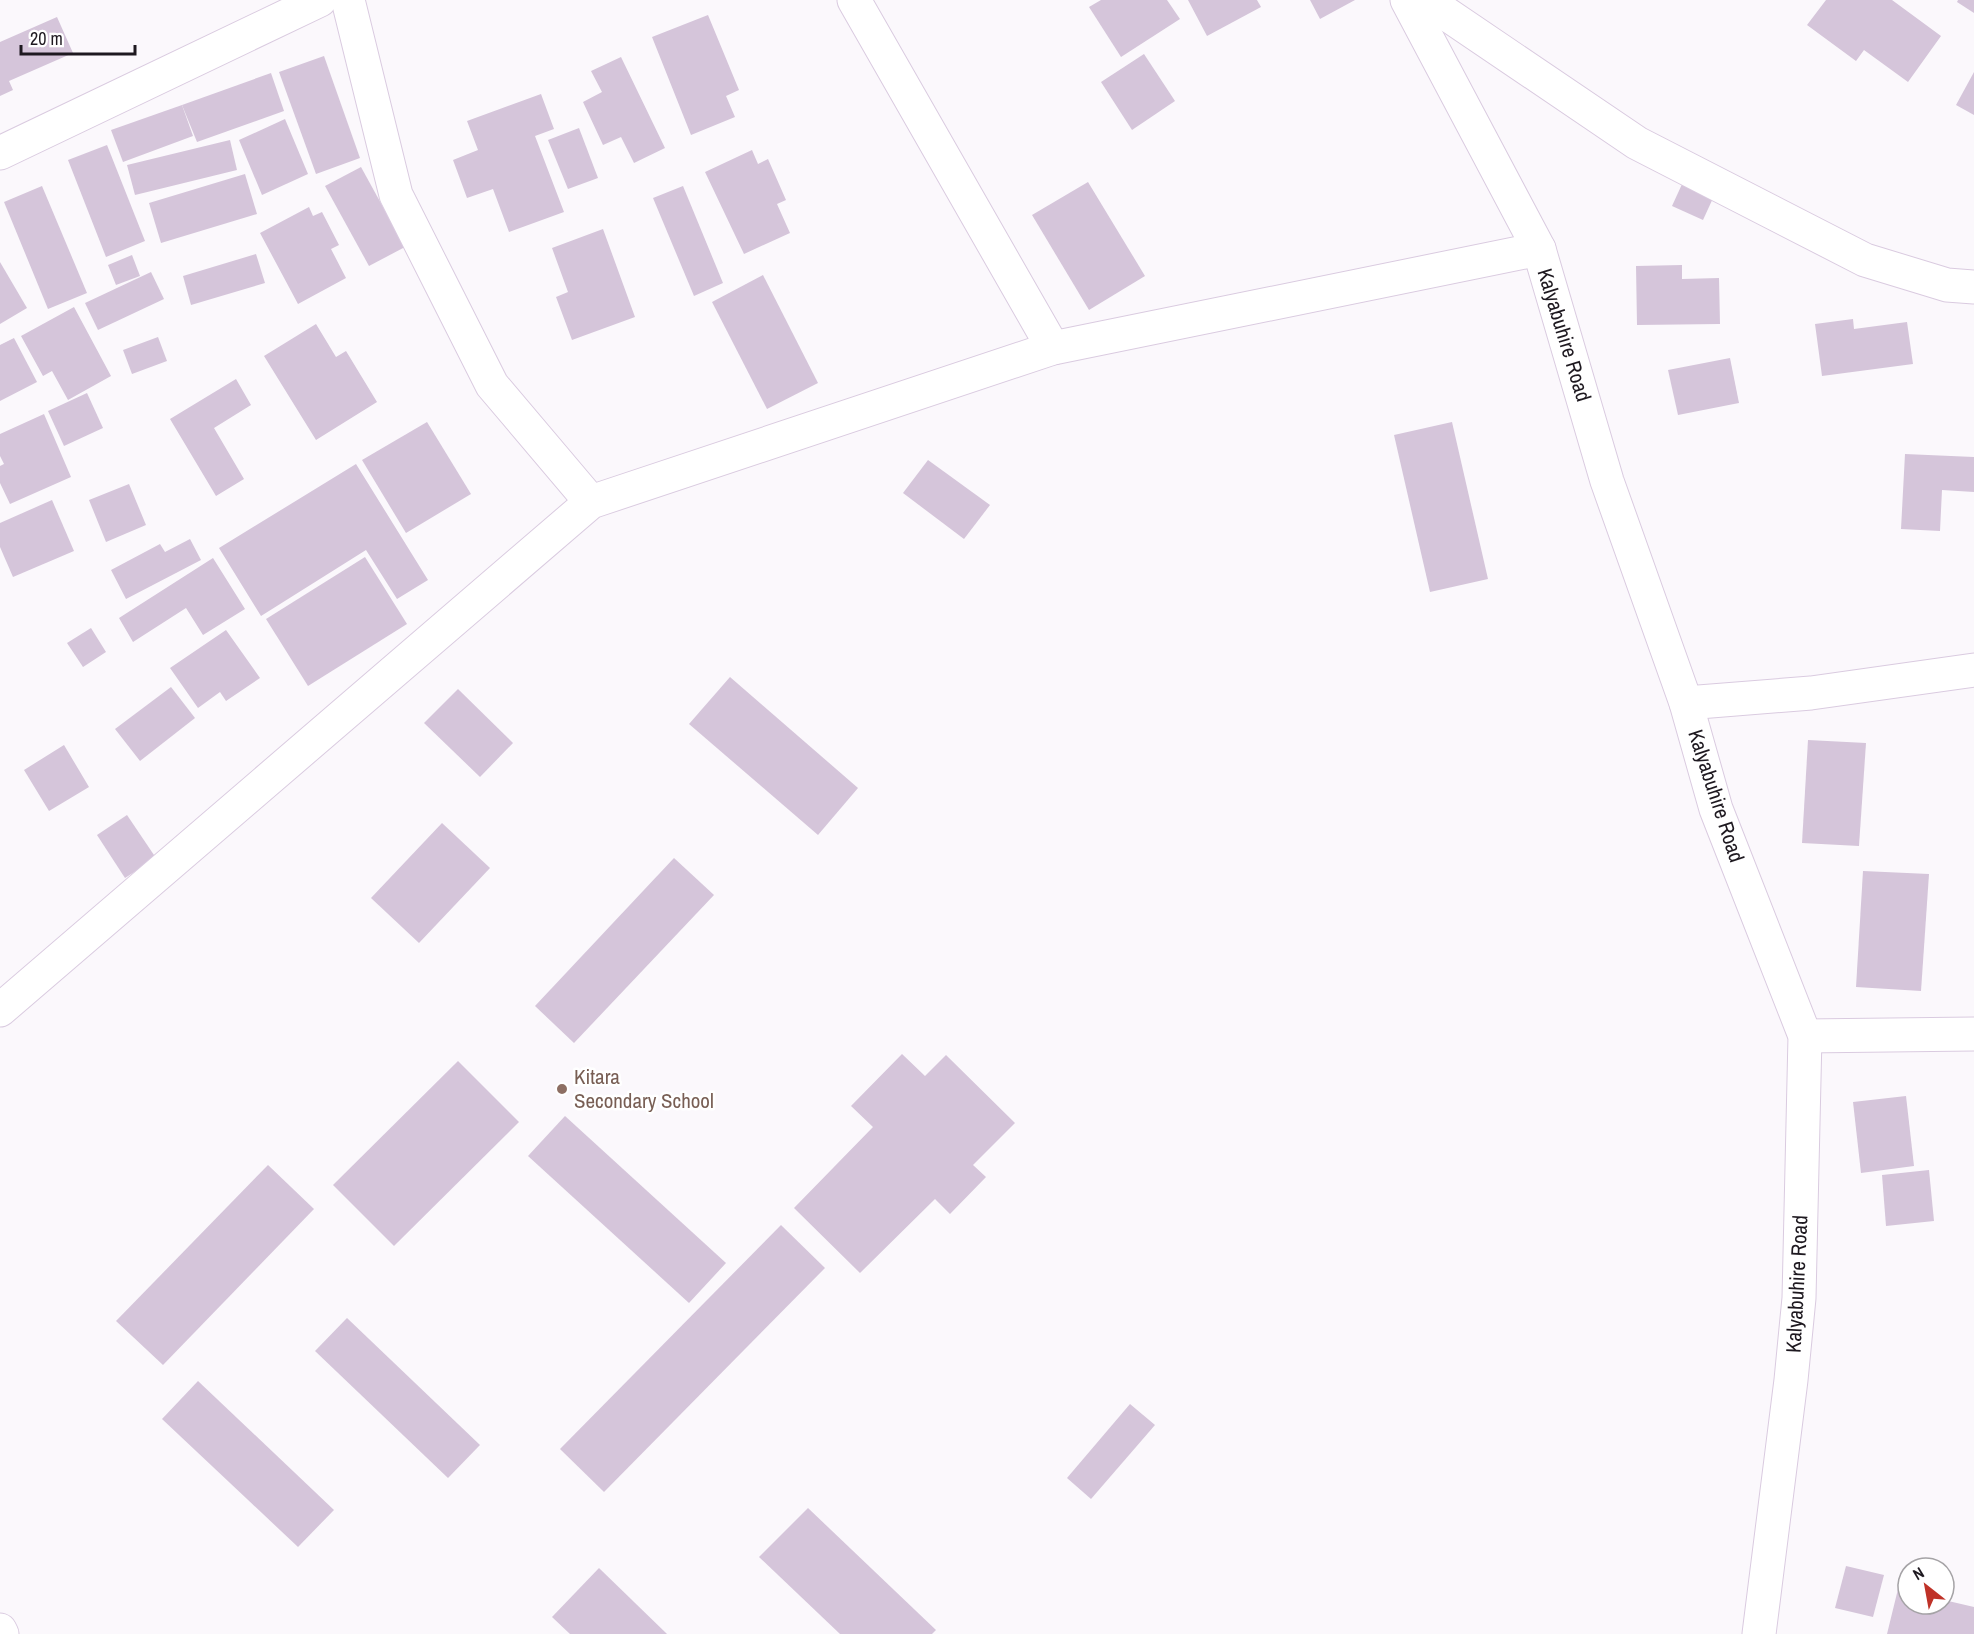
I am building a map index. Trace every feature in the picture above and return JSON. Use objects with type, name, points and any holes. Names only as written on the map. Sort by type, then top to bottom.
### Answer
[{"type":"street","points":[[0,153],[320,0]]},
{"type":"street","points":[[348,0],[396,195],[492,385],[591,502]]},
{"type":"street","points":[[854,0],[1053,348]]},
{"type":"street","name":"Kalyabuhire Road","points":[[1407,0],[1539,249],[1607,481],[1686,704],[1716,808],[1805,1036],[1799,1298],[1759,1634]]},
{"type":"street","points":[[1426,0],[1637,143],[1865,260],[1947,285],[1974,287]]},
{"type":"street","points":[[0,1010],[591,502],[1053,348],[1539,249]]},
{"type":"street","points":[[1686,704],[1811,693],[1974,670]]},
{"type":"street","points":[[1805,1036],[1974,1034]]},
{"type":"street","points":[[0,1630],[2,1634]]},
{"type":"building","points":[[1101,0],[1167,0],[1180,19],[1121,57],[1089,7]]},
{"type":"building","points":[[1188,0],[1257,0],[1261,7],[1207,36]]},
{"type":"building","points":[[1310,0],[1355,0],[1320,19]]},
{"type":"building","points":[[1826,0],[1892,0],[1941,36],[1908,82],[1864,50],[1856,61],[1807,25]]},
{"type":"building","points":[[1958,0],[1974,0],[1974,13],[1957,2]]},
{"type":"building","points":[[708,15],[739,90],[726,96],[735,117],[691,135],[652,37]]},
{"type":"building","points":[[57,17],[73,53],[9,81],[13,90],[0,96],[0,42]]},
{"type":"building","points":[[1144,54],[1175,101],[1132,130],[1101,82]]},
{"type":"building","points":[[324,56],[360,158],[316,174],[279,72]]},
{"type":"building","points":[[621,57],[665,148],[634,163],[621,137],[603,145],[583,102],[602,92],[591,71]]},
{"type":"building","points":[[1974,72],[1974,115],[1956,105]]},
{"type":"building","points":[[271,73],[284,111],[197,142],[182,105]]},
{"type":"building","points":[[541,94],[554,129],[535,136],[564,212],[509,232],[493,189],[467,198],[453,160],[478,150],[467,121]]},
{"type":"building","points":[[182,105],[193,136],[123,162],[111,130]]},
{"type":"building","points":[[285,119],[308,174],[262,195],[239,140]]},
{"type":"building","points":[[579,128],[598,178],[568,189],[548,140]]},
{"type":"building","points":[[230,140],[237,170],[135,195],[127,165]]},
{"type":"building","points":[[107,145],[145,241],[106,257],[68,160]]},
{"type":"building","points":[[752,150],[758,164],[768,159],[786,200],[777,204],[790,233],[744,254],[705,172]]},
{"type":"building","points":[[361,167],[405,247],[369,266],[325,186]]},
{"type":"building","points":[[245,174],[257,214],[161,243],[149,203]]},
{"type":"building","points":[[1088,182],[1145,276],[1089,310],[1032,215]]},
{"type":"building","points":[[1683,182],[1714,196],[1703,220],[1672,206]]},
{"type":"building","points":[[42,186],[87,293],[48,309],[4,202]]},
{"type":"building","points":[[683,186],[723,283],[694,296],[653,198]]},
{"type":"building","points":[[309,207],[313,216],[322,212],[339,245],[331,249],[346,278],[298,304],[260,233]]},
{"type":"building","points":[[603,229],[635,317],[572,340],[556,297],[568,292],[552,248]]},
{"type":"building","points":[[256,254],[265,283],[191,305],[183,276]]},
{"type":"building","points":[[132,255],[140,276],[116,285],[108,265]]},
{"type":"building","points":[[0,262],[27,308],[0,324]]},
{"type":"building","points":[[1682,265],[1682,279],[1719,278],[1720,324],[1637,325],[1636,266]]},
{"type":"building","points":[[151,272],[164,299],[98,330],[85,303]]},
{"type":"building","points":[[763,275],[818,383],[767,409],[712,302]]},
{"type":"building","points":[[74,307],[111,376],[68,400],[52,371],[43,376],[21,336]]},
{"type":"building","points":[[1853,319],[1854,329],[1907,322],[1913,364],[1822,376],[1815,324]]},
{"type":"building","points":[[316,324],[336,357],[346,351],[377,402],[316,440],[264,356]]},
{"type":"building","points":[[158,337],[167,361],[132,374],[123,350]]},
{"type":"building","points":[[14,338],[37,382],[0,401],[0,345]]},
{"type":"building","points":[[1730,358],[1739,403],[1678,415],[1668,370]]},
{"type":"building","points":[[236,379],[251,405],[214,428],[244,479],[216,496],[170,419]]},
{"type":"building","points":[[87,393],[103,428],[64,446],[48,411]]},
{"type":"building","points":[[44,414],[71,477],[10,504],[0,483],[0,466],[4,464],[0,456],[0,434]]},
{"type":"building","points":[[427,422],[471,494],[406,533],[362,460]]},
{"type":"building","points":[[1452,422],[1488,579],[1430,592],[1394,435]]},
{"type":"building","points":[[1905,454],[1974,457],[1974,492],[1942,490],[1940,531],[1901,529]]},
{"type":"building","points":[[928,460],[990,505],[964,539],[903,493]]},
{"type":"building","points":[[356,464],[428,580],[397,599],[366,550],[261,616],[219,548]]},
{"type":"building","points":[[129,484],[146,525],[106,542],[89,500]]},
{"type":"building","points":[[52,500],[74,551],[13,577],[0,547],[0,523]]},
{"type":"building","points":[[190,539],[201,560],[126,599],[111,570],[160,544],[165,552]]},
{"type":"building","points":[[365,557],[407,624],[308,686],[266,619]]},
{"type":"building","points":[[213,558],[245,609],[203,635],[186,608],[133,642],[119,618]]},
{"type":"building","points":[[91,628],[106,652],[83,667],[67,643]]},
{"type":"building","points":[[226,630],[260,678],[226,701],[220,692],[198,708],[170,668]]},
{"type":"building","points":[[730,677],[858,788],[818,835],[689,724]]},
{"type":"building","points":[[171,687],[195,718],[140,761],[115,729]]},
{"type":"building","points":[[458,689],[513,743],[480,777],[424,723]]},
{"type":"building","points":[[1808,740],[1866,743],[1859,846],[1802,843]]},
{"type":"building","points":[[64,745],[89,787],[49,811],[24,770]]},
{"type":"building","points":[[127,815],[156,858],[125,878],[97,835]]},
{"type":"building","points":[[442,823],[490,868],[419,943],[371,898]]},
{"type":"building","points":[[674,858],[714,895],[574,1043],[535,1006]]},
{"type":"building","points":[[1863,871],[1929,874],[1921,991],[1856,987]]},
{"type":"building","points":[[902,1054],[925,1076],[946,1055],[1015,1123],[973,1165],[986,1177],[950,1214],[935,1199],[860,1273],[794,1208],[873,1127],[851,1106]]},
{"type":"building","points":[[458,1061],[519,1122],[394,1246],[333,1185]]},
{"type":"building","points":[[1906,1096],[1914,1166],[1861,1173],[1853,1102]]},
{"type":"building","points":[[565,1116],[726,1263],[689,1303],[528,1156]]},
{"type":"building","points":[[268,1165],[314,1209],[163,1365],[116,1321]]},
{"type":"building","points":[[1929,1170],[1934,1221],[1886,1226],[1882,1175]]},
{"type":"building","points":[[781,1225],[825,1268],[604,1492],[560,1449]]},
{"type":"building","points":[[347,1318],[480,1445],[448,1478],[315,1351]]},
{"type":"building","points":[[198,1381],[334,1510],[298,1547],[162,1419]]},
{"type":"building","points":[[1130,1404],[1155,1425],[1091,1499],[1067,1478]]},
{"type":"building","points":[[808,1508],[936,1630],[932,1634],[840,1634],[759,1557]]},
{"type":"building","points":[[1846,1566],[1884,1575],[1873,1617],[1835,1608]]},
{"type":"building","points":[[599,1568],[667,1634],[570,1634],[552,1617]]},
{"type":"building","points":[[1896,1597],[1896,1616],[1956,1616],[1956,1603],[1974,1607],[1974,1634],[1887,1634]]},
{"type":"place","name":"Kitara Secondary School","points":[[562,1089]]}]
